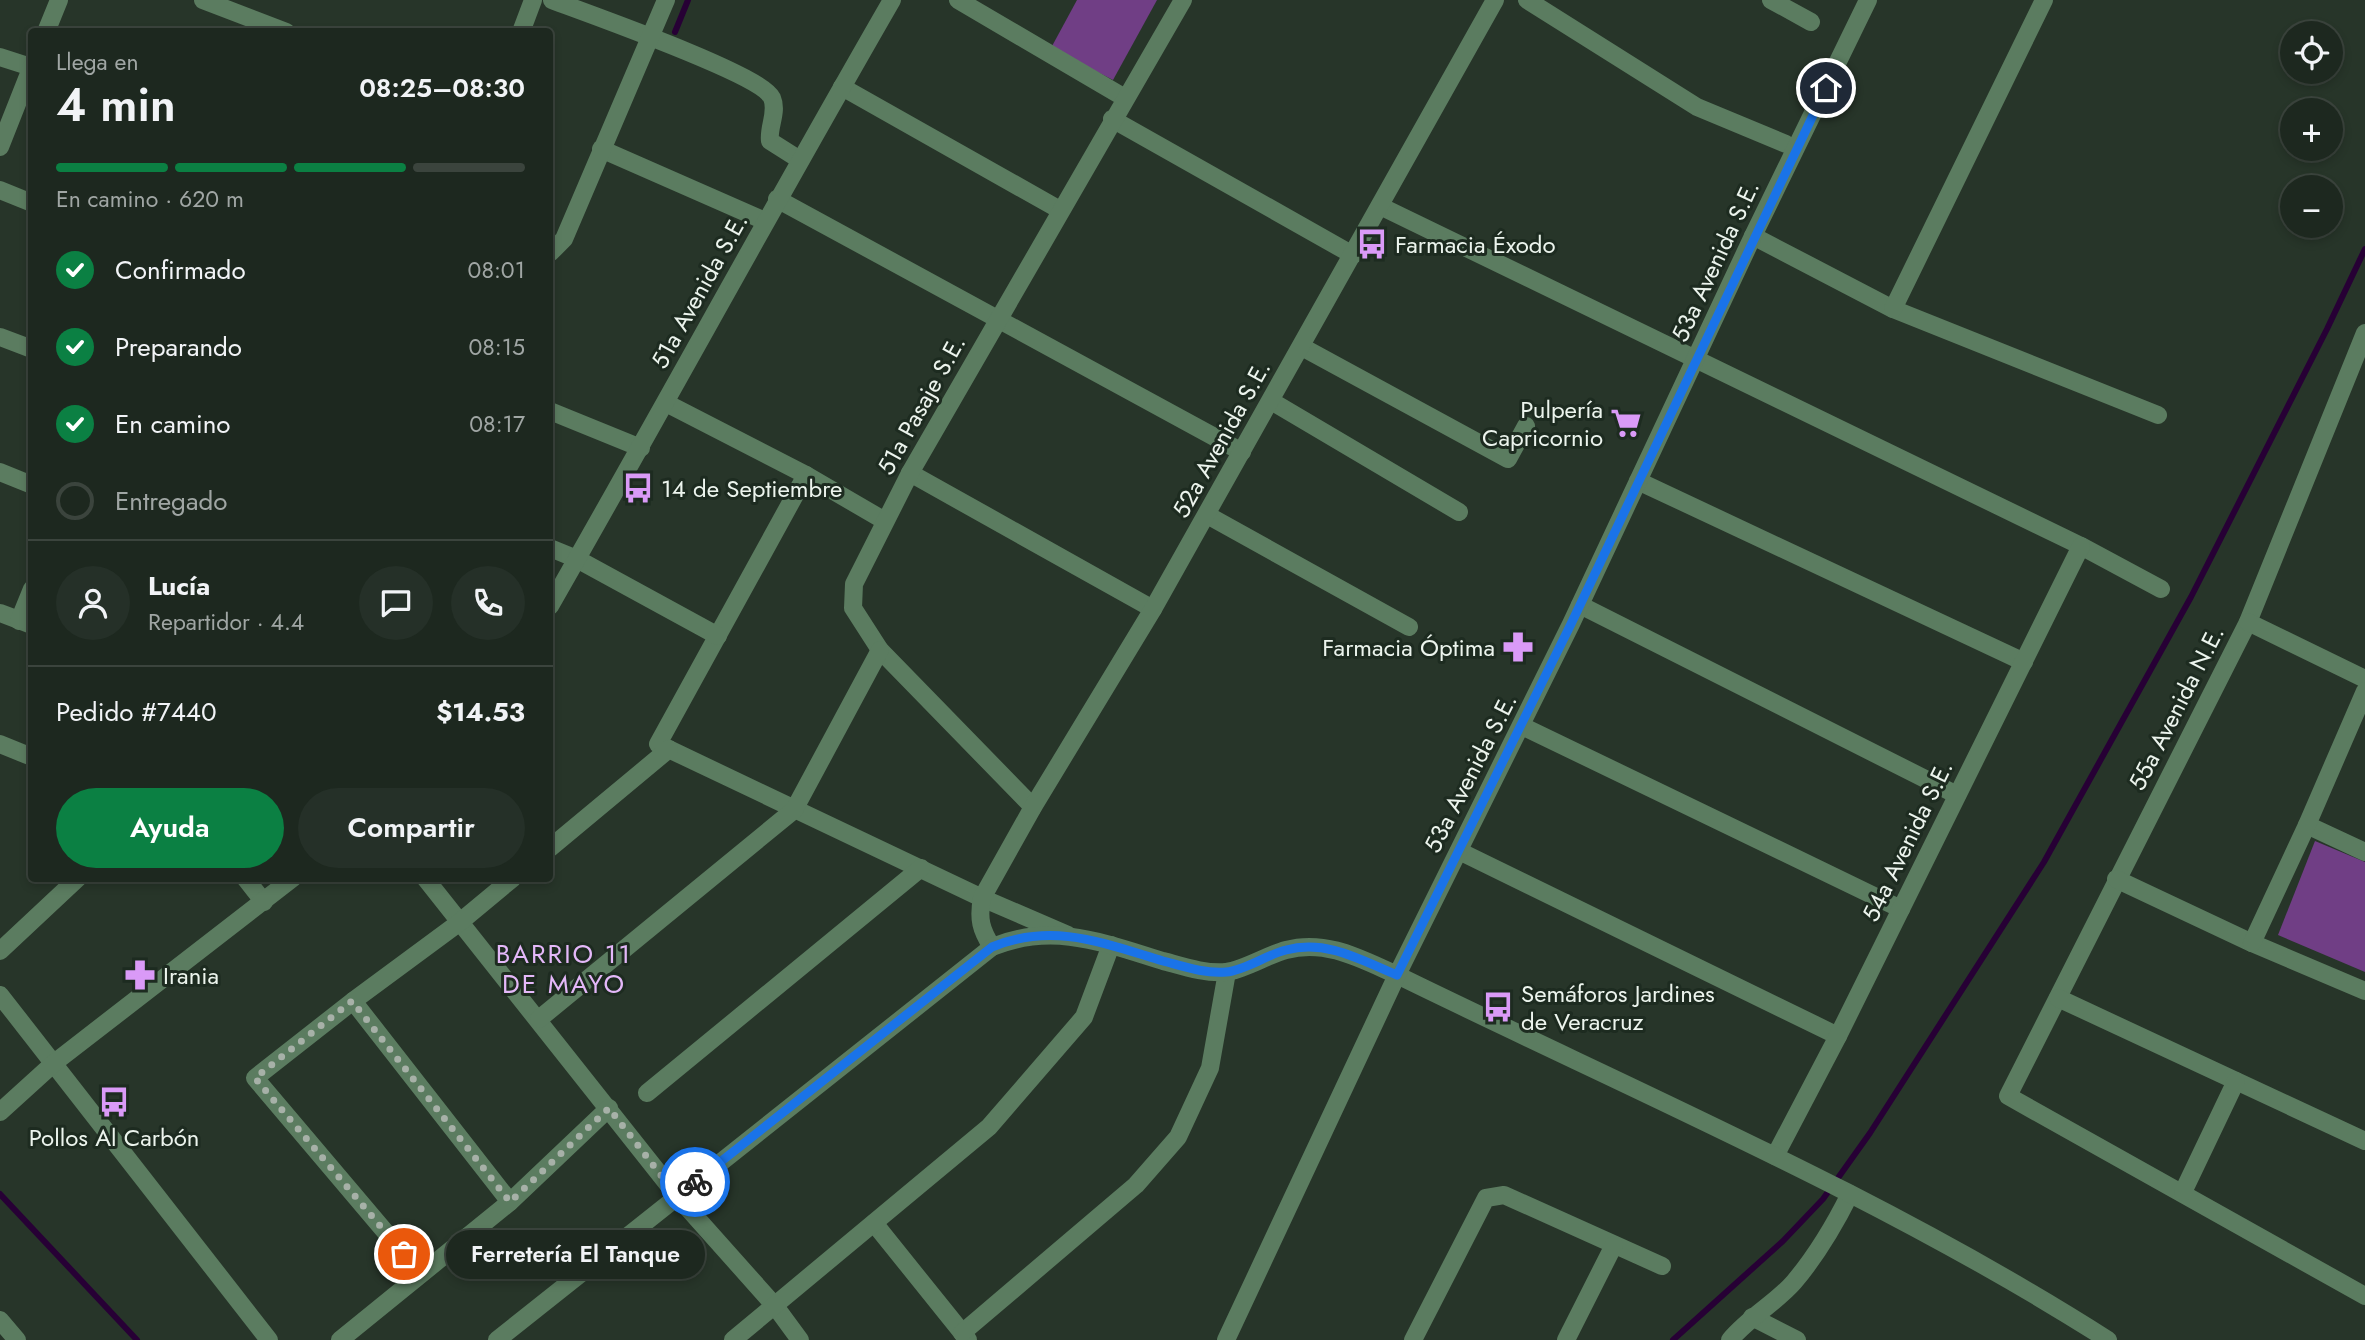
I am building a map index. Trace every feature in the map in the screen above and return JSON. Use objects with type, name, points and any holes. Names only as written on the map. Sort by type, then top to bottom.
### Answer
[{"type":"street","points":[[48,28],[59,0]]},
{"type":"street","points":[[203,0],[276,28]]},
{"type":"street","points":[[522,28],[533,0]]},
{"type":"street","points":[[552,0],[716,63],[762,88],[772,97],[775,110],[769,131],[770,141],[800,160]]},
{"type":"street","points":[[553,250],[564,239],[666,0]]},
{"type":"street","name":"51a Avenida S.E.","points":[[553,601],[641,448],[777,199],[892,0]]},
{"type":"street","points":[[958,0],[1125,99]]},
{"type":"street","name":"51a Pasaje S.E.","points":[[1034,807],[880,650],[853,608],[854,584],[910,473],[996,320],[1183,0]]},
{"type":"street","name":"52a Avenida S.E.","points":[[982,898],[1207,515],[1495,0]]},
{"type":"street","points":[[1527,0],[1697,107],[1786,145]]},
{"type":"street","points":[[1771,0],[1811,22]]},
{"type":"street","name":"53a Avenida S.E.","points":[[1226,1340],[1397,975],[1522,726],[1753,236],[1868,0]]},
{"type":"street","points":[[1893,309],[2044,0]]},
{"type":"street","points":[[0,57],[28,66]]},
{"type":"street","points":[[0,147],[28,75]]},
{"type":"street","points":[[842,87],[1060,210]]},
{"type":"street","points":[[1112,119],[1353,255]]},
{"type":"street","points":[[601,149],[765,221]]},
{"type":"street","points":[[0,190],[28,201]]},
{"type":"street","points":[[777,199],[1242,452]]},
{"type":"street","points":[[1380,206],[2081,546],[2161,589]]},
{"type":"street","points":[[1753,236],[1893,309],[2158,415]]},
{"type":"street","name":"55a Avenida N.E.","points":[[2183,1192],[2008,1096],[2248,622],[2361,355],[2365,333]]},
{"type":"street","points":[[0,337],[28,348]]},
{"type":"street","points":[[1301,347],[1508,459],[1526,426]]},
{"type":"street","points":[[1271,401],[1459,512]]},
{"type":"street","points":[[666,403],[806,475],[885,521]]},
{"type":"street","points":[[553,412],[641,448]]},
{"type":"street","points":[[0,472],[28,483]]},
{"type":"street","points":[[910,473],[1153,609]]},
{"type":"street","points":[[806,475],[658,744],[982,898],[1068,935],[1187,968],[1227,972],[1286,950],[1316,946],[1345,953],[1397,975],[1846,1192],[2045,1299],[2108,1340]]},
{"type":"street","points":[[1638,481],[2024,662]]},
{"type":"street","points":[[1207,515],[1409,626]]},
{"type":"street","name":"54a Avenida S.E.","points":[[1775,1156],[2081,546]]},
{"type":"street","points":[[553,549],[577,559],[718,636]]},
{"type":"street","points":[[1580,605],[1957,795]]},
{"type":"street","points":[[0,613],[25,623]]},
{"type":"street","points":[[2248,622],[2364,679],[2307,825],[2252,943]]},
{"type":"street","points":[[539,1019],[794,810],[880,650]]},
{"type":"street","points":[[1522,726],[1901,909]]},
{"type":"street","points":[[0,744],[28,755]]},
{"type":"street","points":[[553,846],[669,749]]},
{"type":"street","points":[[2307,825],[2365,852]]},
{"type":"street","points":[[1459,851],[1838,1035]]},
{"type":"street","points":[[647,1093],[921,868]]},
{"type":"street","points":[[2116,879],[2252,943],[2365,991]]},
{"type":"street","points":[[0,951],[74,882]]},
{"type":"street","points":[[248,882],[264,902]]},
{"type":"street","points":[[0,1112],[54,1063],[288,882]]},
{"type":"street","points":[[428,882],[677,1196],[775,1306],[800,1340]]},
{"type":"street","points":[[421,1274],[255,1078],[352,1001],[460,922],[508,882]]},
{"type":"street","points":[[982,898],[979,914],[981,930],[992,947]]},
{"type":"street","points":[[497,1340],[992,947],[1034,935],[1068,935]]},
{"type":"street","points":[[733,1340],[989,1127],[1084,1017],[1111,945]]},
{"type":"street","points":[[874,1223],[965,1336],[1136,1185],[1178,1138],[1210,1068],[1227,972]]},
{"type":"street","points":[[0,995],[269,1340]]},
{"type":"street","points":[[2058,998],[2364,1137]]},
{"type":"street","points":[[352,1001],[510,1202]]},
{"type":"street","points":[[2236,1081],[2183,1192],[2365,1296]]},
{"type":"street","points":[[340,1340],[510,1202],[609,1108]]},
{"type":"street","points":[[1730,1340],[1752,1317],[1794,1283],[1839,1216],[1846,1192]]},
{"type":"street","points":[[1413,1340],[1486,1198],[1504,1195],[1662,1266]]},
{"type":"street","points":[[1566,1340],[1614,1245]]},
{"type":"street","points":[[1752,1317],[1797,1340]]},
{"type":"street","points":[[0,1320],[17,1340]]},
{"type":"shaded area","points":[[1077,0],[1157,0],[1113,80],[1051,48]]},
{"type":"shaded area","points":[[2315,841],[2365,862],[2365,972],[2278,935]]},
{"type":"waterway","points":[[675,32],[688,0]]},
{"type":"waterway","points":[[1673,1340],[1783,1241],[1823,1199],[1870,1133],[2044,862],[2191,597],[2365,249]]},
{"type":"waterway","points":[[0,1194],[137,1340]]},
{"type":"way so far","points":[[404,1254],[255,1078],[352,1001],[510,1202],[609,1108],[677,1196],[695,1182]]},
{"type":"place","name":"Farmacia Éxodo","points":[[1372,244]]},
{"type":"place","name":"Pulpería Capricornio","points":[[1626,423]]},
{"type":"place","name":"14 de Septiembre","points":[[638,488]]},
{"type":"place","name":"Farmacia Óptima","points":[[1518,647]]},
{"type":"place","name":"Irania","points":[[140,975]]},
{"type":"place","name":"Semáforos Jardines de Veracruz","points":[[1498,1007]]},
{"type":"place","name":"Pollos Al Carbón","points":[[114,1102]]},
{"type":"place","name":"Ferretería El Tanque","points":[[404,1254]]},
{"type":"district","name":"BARRIO 11 DE MAYO","points":[[564,969]]},
{"type":"route","points":[[695,1182],[992,947],[1017,939],[1034,935],[1068,935],[1187,968],[1227,972],[1286,950],[1316,946],[1345,953],[1397,975],[1522,726],[1753,236],[1826,88]]}]
